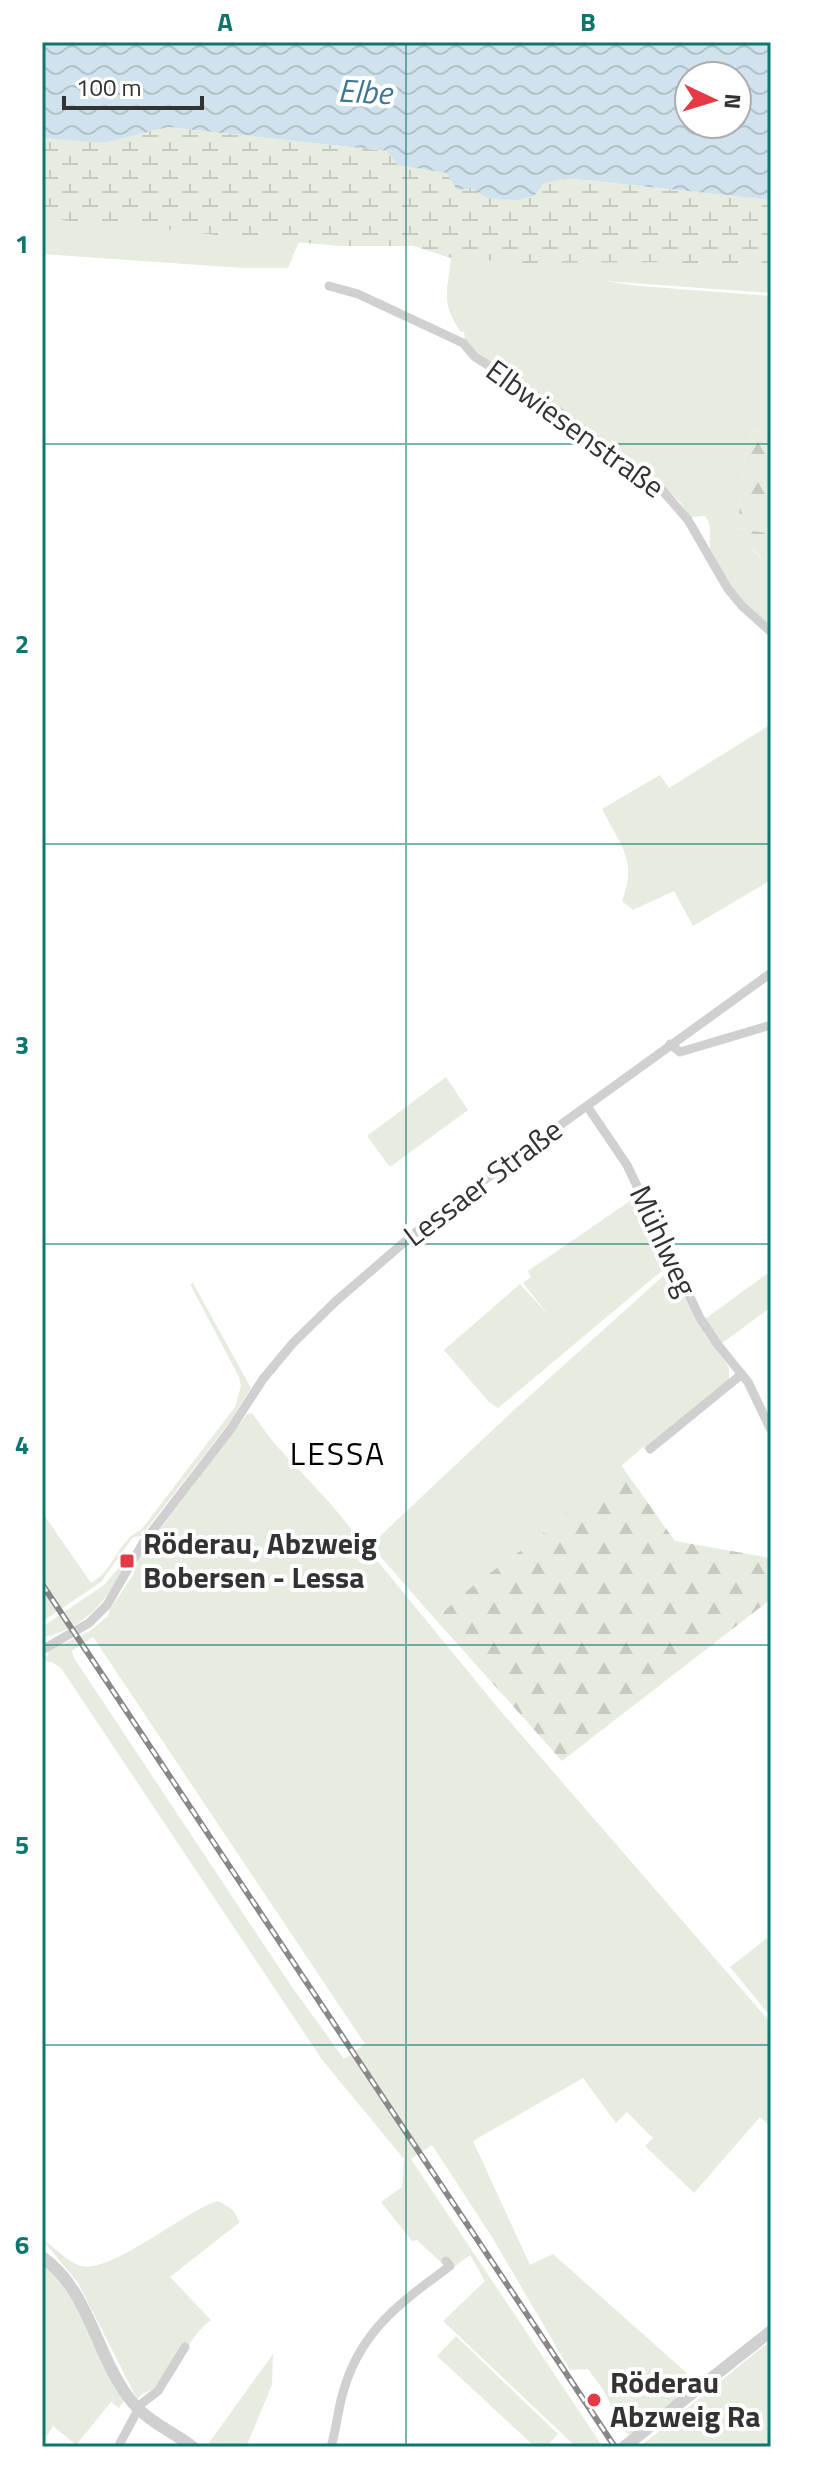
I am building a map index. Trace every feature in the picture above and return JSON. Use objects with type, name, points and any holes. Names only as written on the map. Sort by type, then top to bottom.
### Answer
[{"type":"street","name":"Elbwiesenstraße","points":[[329,286],[358,294],[463,343],[475,357],[545,401],[662,490],[688,520],[728,589],[771,632]]},
{"type":"street","name":"Lessaer Straße","points":[[42,1650],[89,1623],[107,1605],[143,1543],[230,1430],[275,1363],[336,1301],[437,1214],[670,1044],[770,976]]},
{"type":"street","points":[[670,1044],[680,1052],[771,1025]]},
{"type":"street","name":"Mühlweg","points":[[587,1106],[627,1165],[700,1318],[755,1393],[770,1428]]},
{"type":"street","points":[[650,1449],[742,1374]]},
{"type":"street","points":[[42,1641],[58,1640]]},
{"type":"street","points":[[42,2257],[70,2283],[118,2382],[138,2409],[193,2447]]},
{"type":"street","points":[[331,2447],[344,2388],[352,2365],[365,2343],[388,2313],[450,2266],[446,2261]]},
{"type":"street","points":[[624,2447],[771,2331]]},
{"type":"street","points":[[118,2447],[138,2409],[158,2391],[185,2347]]},
{"type":"green space","points":[[168,127],[387,151],[398,165],[447,173],[488,198],[518,200],[534,196],[543,184],[564,178],[771,200],[771,269],[672,262],[526,263],[451,258],[414,246],[343,246],[42,217],[42,138],[104,143]]},
{"type":"green space","points":[[42,138],[398,165],[771,200],[771,293],[603,281],[771,296],[771,436],[753,428],[745,458],[739,513],[771,519],[771,537],[768,533],[736,528],[735,540],[748,544],[761,559],[771,553],[771,630],[722,575],[711,553],[709,525],[705,516],[690,517],[665,488],[472,352],[448,304],[451,258],[414,246],[343,246],[299,242],[288,268],[243,268],[42,254]]},
{"type":"green space","points":[[753,428],[771,436],[771,519],[767,525],[739,513],[745,458]]},
{"type":"green space","points":[[735,528],[768,533],[771,537],[771,555],[762,559],[748,544],[735,540]]},
{"type":"green space","points":[[771,724],[771,880],[693,926],[674,891],[633,910],[622,901],[628,874],[625,853],[602,809],[660,775],[669,788]]},
{"type":"green space","points":[[446,1077],[468,1110],[390,1167],[367,1136]]},
{"type":"green space","points":[[640,1194],[670,1264],[498,1408],[489,1402],[444,1350],[520,1284],[549,1316],[523,1283],[531,1277],[528,1271]]},
{"type":"green space","points":[[672,1268],[705,1334],[729,1367],[729,1382],[645,1450],[643,1447],[534,1541],[476,1583],[435,1619],[366,1540],[380,1536]]},
{"type":"green space","points":[[771,1271],[771,1307],[721,1344],[705,1319]]},
{"type":"green space","points":[[193,1283],[251,1388],[226,1427],[141,1536],[133,1537],[101,1582],[42,1622],[42,1564],[45,1562],[42,1558],[42,1512],[91,1583],[127,1540],[141,1530],[235,1407],[241,1386],[239,1377],[190,1284]]},
{"type":"green space","points":[[252,1413],[274,1443],[330,1503],[498,1708],[771,2023],[771,2127],[760,2117],[694,2193],[645,2146],[653,2138],[627,2112],[616,2123],[583,2078],[473,2141],[530,2265],[553,2254],[698,2383],[643,2422],[644,2425],[630,2435],[614,2421],[607,2397],[588,2369],[570,2370],[492,2237],[432,2145],[411,2159],[603,2447],[576,2447],[443,2321],[485,2281],[470,2255],[454,2267],[447,2258],[446,2267],[417,2240],[412,2241],[381,2202],[402,2187],[404,2159],[323,2061],[61,1668],[52,1662],[42,1661],[48,1651],[90,1631],[108,1616],[133,1575],[139,1557],[247,1414]],"holes":[[[93,1637],[365,2044],[344,2059],[292,1987],[72,1651]]]},
{"type":"green space","points":[[621,1465],[675,1541],[771,1558],[771,1599],[562,1761],[435,1619],[476,1583],[534,1541]]},
{"type":"green space","points":[[122,1564],[125,1566],[117,1580],[92,1612],[71,1627],[42,1638],[42,1627],[104,1585]]},
{"type":"green space","points":[[771,1935],[771,2017],[730,1967]]},
{"type":"green space","points":[[218,2201],[233,2210],[240,2222],[170,2277],[211,2320],[196,2335],[166,2378],[137,2399],[78,2283],[42,2239],[78,2265],[91,2266],[127,2253]]},
{"type":"green space","points":[[42,2264],[79,2310],[124,2400],[119,2408],[111,2402],[76,2445],[53,2426],[42,2445]]},
{"type":"green space","points":[[456,2336],[558,2434],[546,2447],[535,2447],[437,2356]]},
{"type":"green space","points":[[771,2340],[771,2447],[642,2445]]},
{"type":"green space","points":[[273,2354],[272,2385],[246,2447],[206,2447]]},
{"type":"water","name":"Elbe","points":[[42,42],[771,42],[771,200],[565,178],[543,184],[534,196],[518,200],[488,198],[471,188],[457,190],[447,173],[398,165],[387,151],[168,127],[104,143],[42,138]]},
{"type":"railway","points":[[42,1584],[615,2447]]},
{"type":"place","name":"Röderau, Abzweig Bobersen - Lessa","points":[[127,1561]]},
{"type":"place","name":"Röderau Abzweig Ra","points":[[594,2400]]},
{"type":"district","name":"LESSA","points":[[338,1454]]}]
